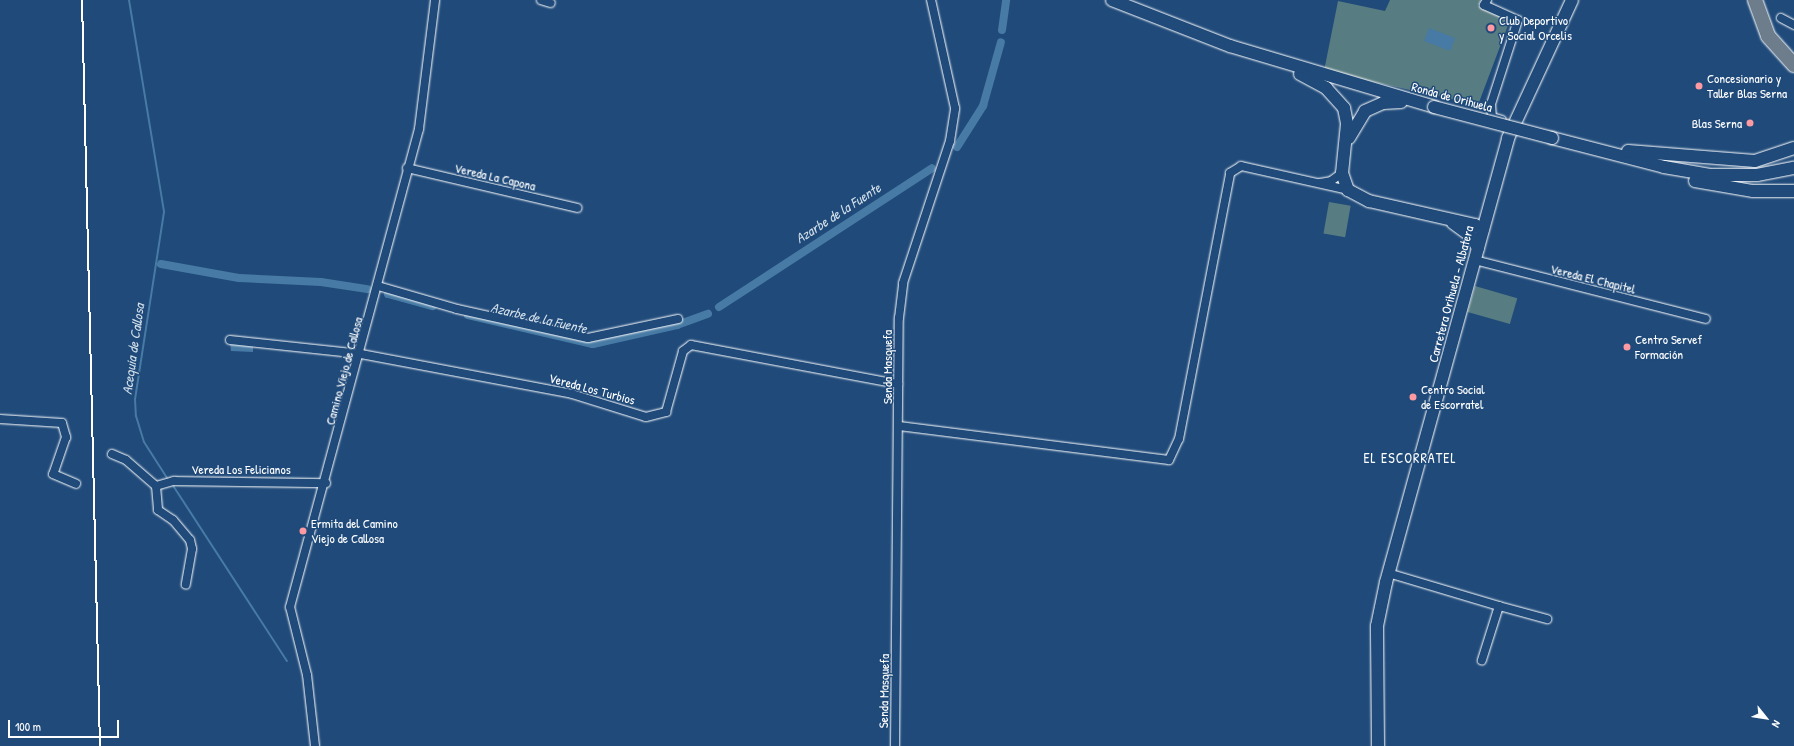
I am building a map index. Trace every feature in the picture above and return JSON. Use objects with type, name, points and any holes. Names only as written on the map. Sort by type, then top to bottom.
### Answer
[{"type":"highway","points":[[1755,0],[1768,36],[1794,65]]},
{"type":"highway","points":[[1765,0],[1778,35],[1794,52]]},
{"type":"main road","name":"Ronda de Orihuela","points":[[1112,0],[1272,60],[1410,101],[1616,156],[1711,176],[1757,176],[1794,168]]},
{"type":"main road","points":[[1562,24],[1572,0]]},
{"type":"main road","points":[[1562,24],[1578,0]]},
{"type":"main road","name":"Carretera Orihuela - Albatera","points":[[1378,746],[1377,626],[1388,573],[1513,123],[1562,24]]},
{"type":"main road","points":[[1272,60],[1337,98],[1347,124],[1342,173],[1348,190],[1370,201],[1453,223],[1468,231],[1483,230]]},
{"type":"main road","points":[[1346,145],[1365,111],[1383,103],[1410,101]]},
{"type":"main road","points":[[1552,138],[1636,153],[1742,161],[1769,159],[1794,148]]},
{"type":"main road","points":[[1616,156],[1678,178],[1794,198]]},
{"type":"main road","points":[[1753,191],[1794,191]]},
{"type":"main road","points":[[1453,223],[1475,221],[1490,202]]},
{"type":"main road","points":[[1453,223],[1471,236],[1476,254]]},
{"type":"street","name":"Camino Viejo de Callosa","points":[[314,746],[307,675],[290,607],[361,354],[421,120],[434,0]]},
{"type":"street","points":[[541,0],[551,3]]},
{"type":"street","name":"Senda Masquefa","points":[[895,746],[899,426],[898,384],[903,283],[955,122],[950,75],[931,0]]},
{"type":"street","points":[[1487,0],[1484,5],[1518,20],[1491,104],[1492,117],[1513,123]]},
{"type":"street","points":[[1781,18],[1794,25]]},
{"type":"street","points":[[899,426],[1168,460],[1175,453],[1179,440],[1230,173],[1242,166],[1348,190]]},
{"type":"street","name":"Vereda La Capona","points":[[408,168],[577,208]]},
{"type":"street","points":[[1317,184],[1330,181],[1342,173]]},
{"type":"street","name":"Vereda El Chapitel","points":[[1476,254],[1706,319]]},
{"type":"street","points":[[378,286],[464,311],[588,338],[678,319]]},
{"type":"street","name":"Vereda Los Turbios","points":[[230,340],[361,354],[572,394],[646,417],[666,412],[683,351],[691,345],[898,384]]},
{"type":"street","points":[[0,419],[62,423],[66,437],[54,474],[76,484]]},
{"type":"street","points":[[112,454],[126,460],[156,486],[158,510],[178,524],[192,544],[186,584]]},
{"type":"street","name":"Vereda Los Felicianos","points":[[156,486],[170,483],[326,482]]},
{"type":"street","points":[[1388,573],[1547,619]]},
{"type":"street","points":[[1482,660],[1499,606]]},
{"type":"green space","points":[[1390,0],[1481,0],[1478,6],[1510,20],[1478,105],[1324,71],[1338,1],[1385,11]]},
{"type":"green space","points":[[1329,202],[1351,206],[1345,237],[1323,234]]},
{"type":"green space","points":[[1475,286],[1517,298],[1510,324],[1468,312]]},
{"type":"water","points":[[1429,28],[1455,38],[1450,51],[1424,41]]},
{"type":"water","points":[[230,343],[253,345],[253,352],[231,351]]},
{"type":"waterway","name":"Acequia de Callosa","points":[[129,0],[164,212],[135,399],[136,416],[144,442],[169,481]]},
{"type":"waterway","name":"Azarbe de la Fuente","points":[[1002,30],[1006,0]]},
{"type":"waterway","name":"Azarbe de la Fuente","points":[[957,147],[983,106],[1001,42]]},
{"type":"waterway","name":"Azarbe de la Fuente","points":[[719,307],[932,168]]},
{"type":"waterway","name":"Azarbe de la Fuente","points":[[161,264],[239,278],[321,282],[367,289]]},
{"type":"waterway","name":"Azarbe de la Fuente","points":[[388,294],[432,306]]},
{"type":"waterway","name":"Azarbe de la Fuente","points":[[468,315],[593,344],[677,325],[708,314]]},
{"type":"waterway","name":"Acequia de Callosa","points":[[172,484],[287,661]]},
{"type":"railway","points":[[82,0],[100,746]]},
{"type":"place","name":"Club Deportivo y Social Orcelis","points":[[1491,28]]},
{"type":"place","name":"Concesionario y Taller Blas Serna","points":[[1699,86]]},
{"type":"place","name":"Blas Serna","points":[[1750,123]]},
{"type":"place","name":"Centro Servef Formación","points":[[1627,347]]},
{"type":"place","name":"Centro Social de Escorratel","points":[[1413,397]]},
{"type":"place","name":"Ermita del Camino Viejo de Callosa","points":[[303,531]]},
{"type":"district","name":"EL ESCORRATEL","points":[[1410,458]]}]
